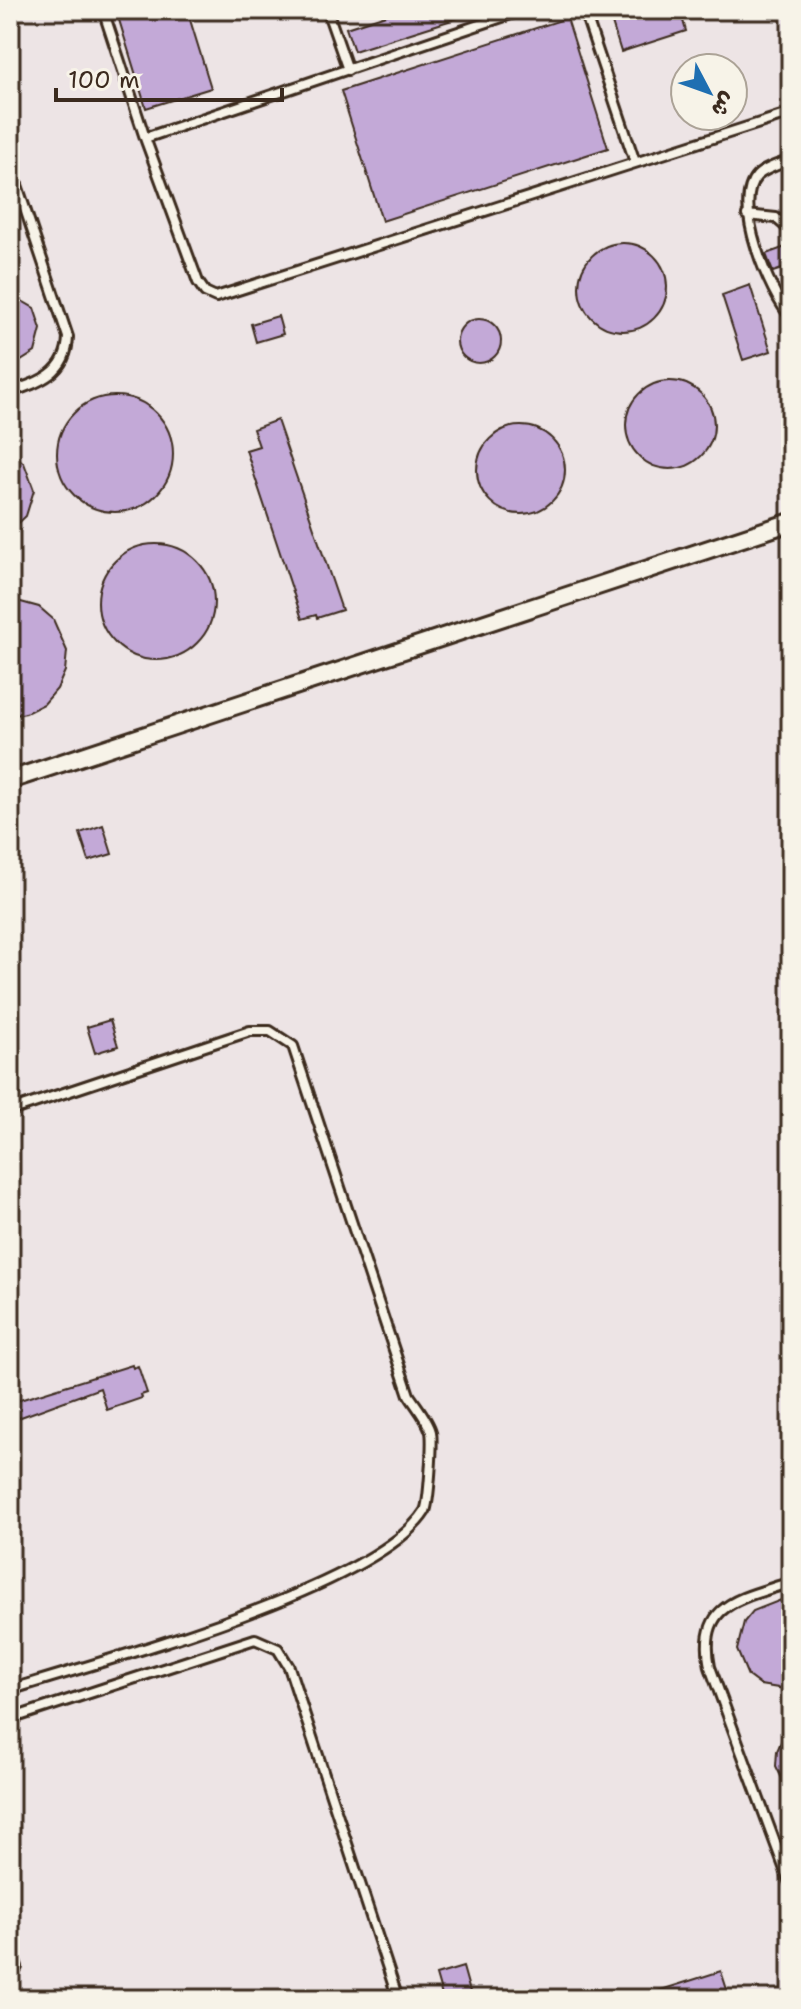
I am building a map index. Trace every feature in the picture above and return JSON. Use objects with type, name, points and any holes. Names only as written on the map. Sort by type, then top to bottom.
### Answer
[{"type":"street","points":[[10,780],[791,522]]},
{"type":"lane","points":[[103,10],[145,138],[198,282],[205,292],[216,297],[791,113]]},
{"type":"lane","points":[[327,10],[348,70]]},
{"type":"lane","points":[[145,138],[348,70],[500,14],[523,10]]},
{"type":"lane","points":[[584,10],[635,162]]},
{"type":"lane","points":[[791,160],[757,176],[749,189],[747,215],[775,298],[791,317]]},
{"type":"lane","points":[[10,164],[68,337],[63,361],[52,374],[10,392]]},
{"type":"lane","points":[[747,215],[776,218],[791,231]]},
{"type":"lane","points":[[10,1111],[250,1031],[270,1031],[293,1046],[409,1395],[431,1432],[427,1508],[406,1533],[349,1569],[279,1603],[10,1690]]},
{"type":"lane","points":[[791,1582],[729,1603],[711,1620],[705,1643],[710,1667],[787,1858],[791,1886]]},
{"type":"lane","points":[[10,1719],[255,1639],[278,1649],[289,1667],[398,1999]]},
{"type":"lane","points":[[10,1946],[17,1967],[10,1978]]},
{"type":"building","points":[[116,10],[187,10],[211,88],[146,108]]},
{"type":"building","points":[[401,10],[473,10],[474,13],[354,51],[346,28]]},
{"type":"building","points":[[608,10],[680,10],[686,31],[621,52]]},
{"type":"building","points":[[567,18],[608,148],[382,221],[341,91]]},
{"type":"building","points":[[623,243],[648,250],[660,262],[667,287],[660,312],[648,324],[623,331],[598,324],[586,312],[579,287],[586,262],[598,250]]},
{"type":"building","points":[[791,245],[791,266],[773,272],[766,254]]},
{"type":"building","points":[[750,285],[771,351],[743,360],[722,295]]},
{"type":"building","points":[[10,294],[34,308],[41,329],[35,352],[10,368]]},
{"type":"building","points":[[278,316],[283,334],[256,342],[251,324]]},
{"type":"building","points":[[479,319],[495,325],[501,341],[495,357],[479,363],[463,357],[457,341],[463,325]]},
{"type":"building","points":[[670,381],[695,388],[707,400],[714,425],[707,450],[695,462],[670,469],[645,462],[633,450],[626,425],[633,400],[645,388]]},
{"type":"building","points":[[115,396],[137,400],[156,413],[169,432],[173,454],[169,476],[156,495],[137,508],[115,512],[93,508],[74,495],[61,476],[57,454],[61,432],[74,413],[93,400]]},
{"type":"building","points":[[277,420],[342,610],[317,618],[316,615],[302,619],[246,450],[259,446],[253,429]]},
{"type":"building","points":[[521,426],[546,433],[558,445],[565,470],[558,495],[546,507],[521,514],[496,507],[484,495],[477,470],[484,445],[496,433]]},
{"type":"building","points":[[10,451],[24,463],[34,490],[26,516],[10,531]]},
{"type":"building","points":[[156,544],[178,548],[197,561],[210,580],[214,602],[210,624],[197,643],[178,656],[156,660],[134,656],[115,643],[102,624],[98,602],[102,580],[115,561],[134,548]]},
{"type":"building","points":[[10,599],[39,607],[53,619],[67,651],[65,671],[57,689],[44,704],[26,713],[10,716]]},
{"type":"building","points":[[103,825],[112,854],[89,861],[80,833]]},
{"type":"building","points":[[110,1020],[118,1046],[95,1053],[87,1027]]},
{"type":"building","points":[[132,1365],[133,1368],[138,1366],[147,1393],[141,1395],[142,1398],[107,1410],[100,1388],[10,1421],[10,1403]]},
{"type":"building","points":[[781,1600],[791,1602],[791,1690],[760,1685],[748,1676],[737,1650],[744,1622],[753,1611]]},
{"type":"building","points":[[791,1719],[791,1797],[776,1766],[777,1751]]},
{"type":"building","points":[[463,1967],[472,1999],[443,1999],[436,1975]]},
{"type":"building","points":[[721,1971],[730,1999],[642,1999],[642,1996]]}]
